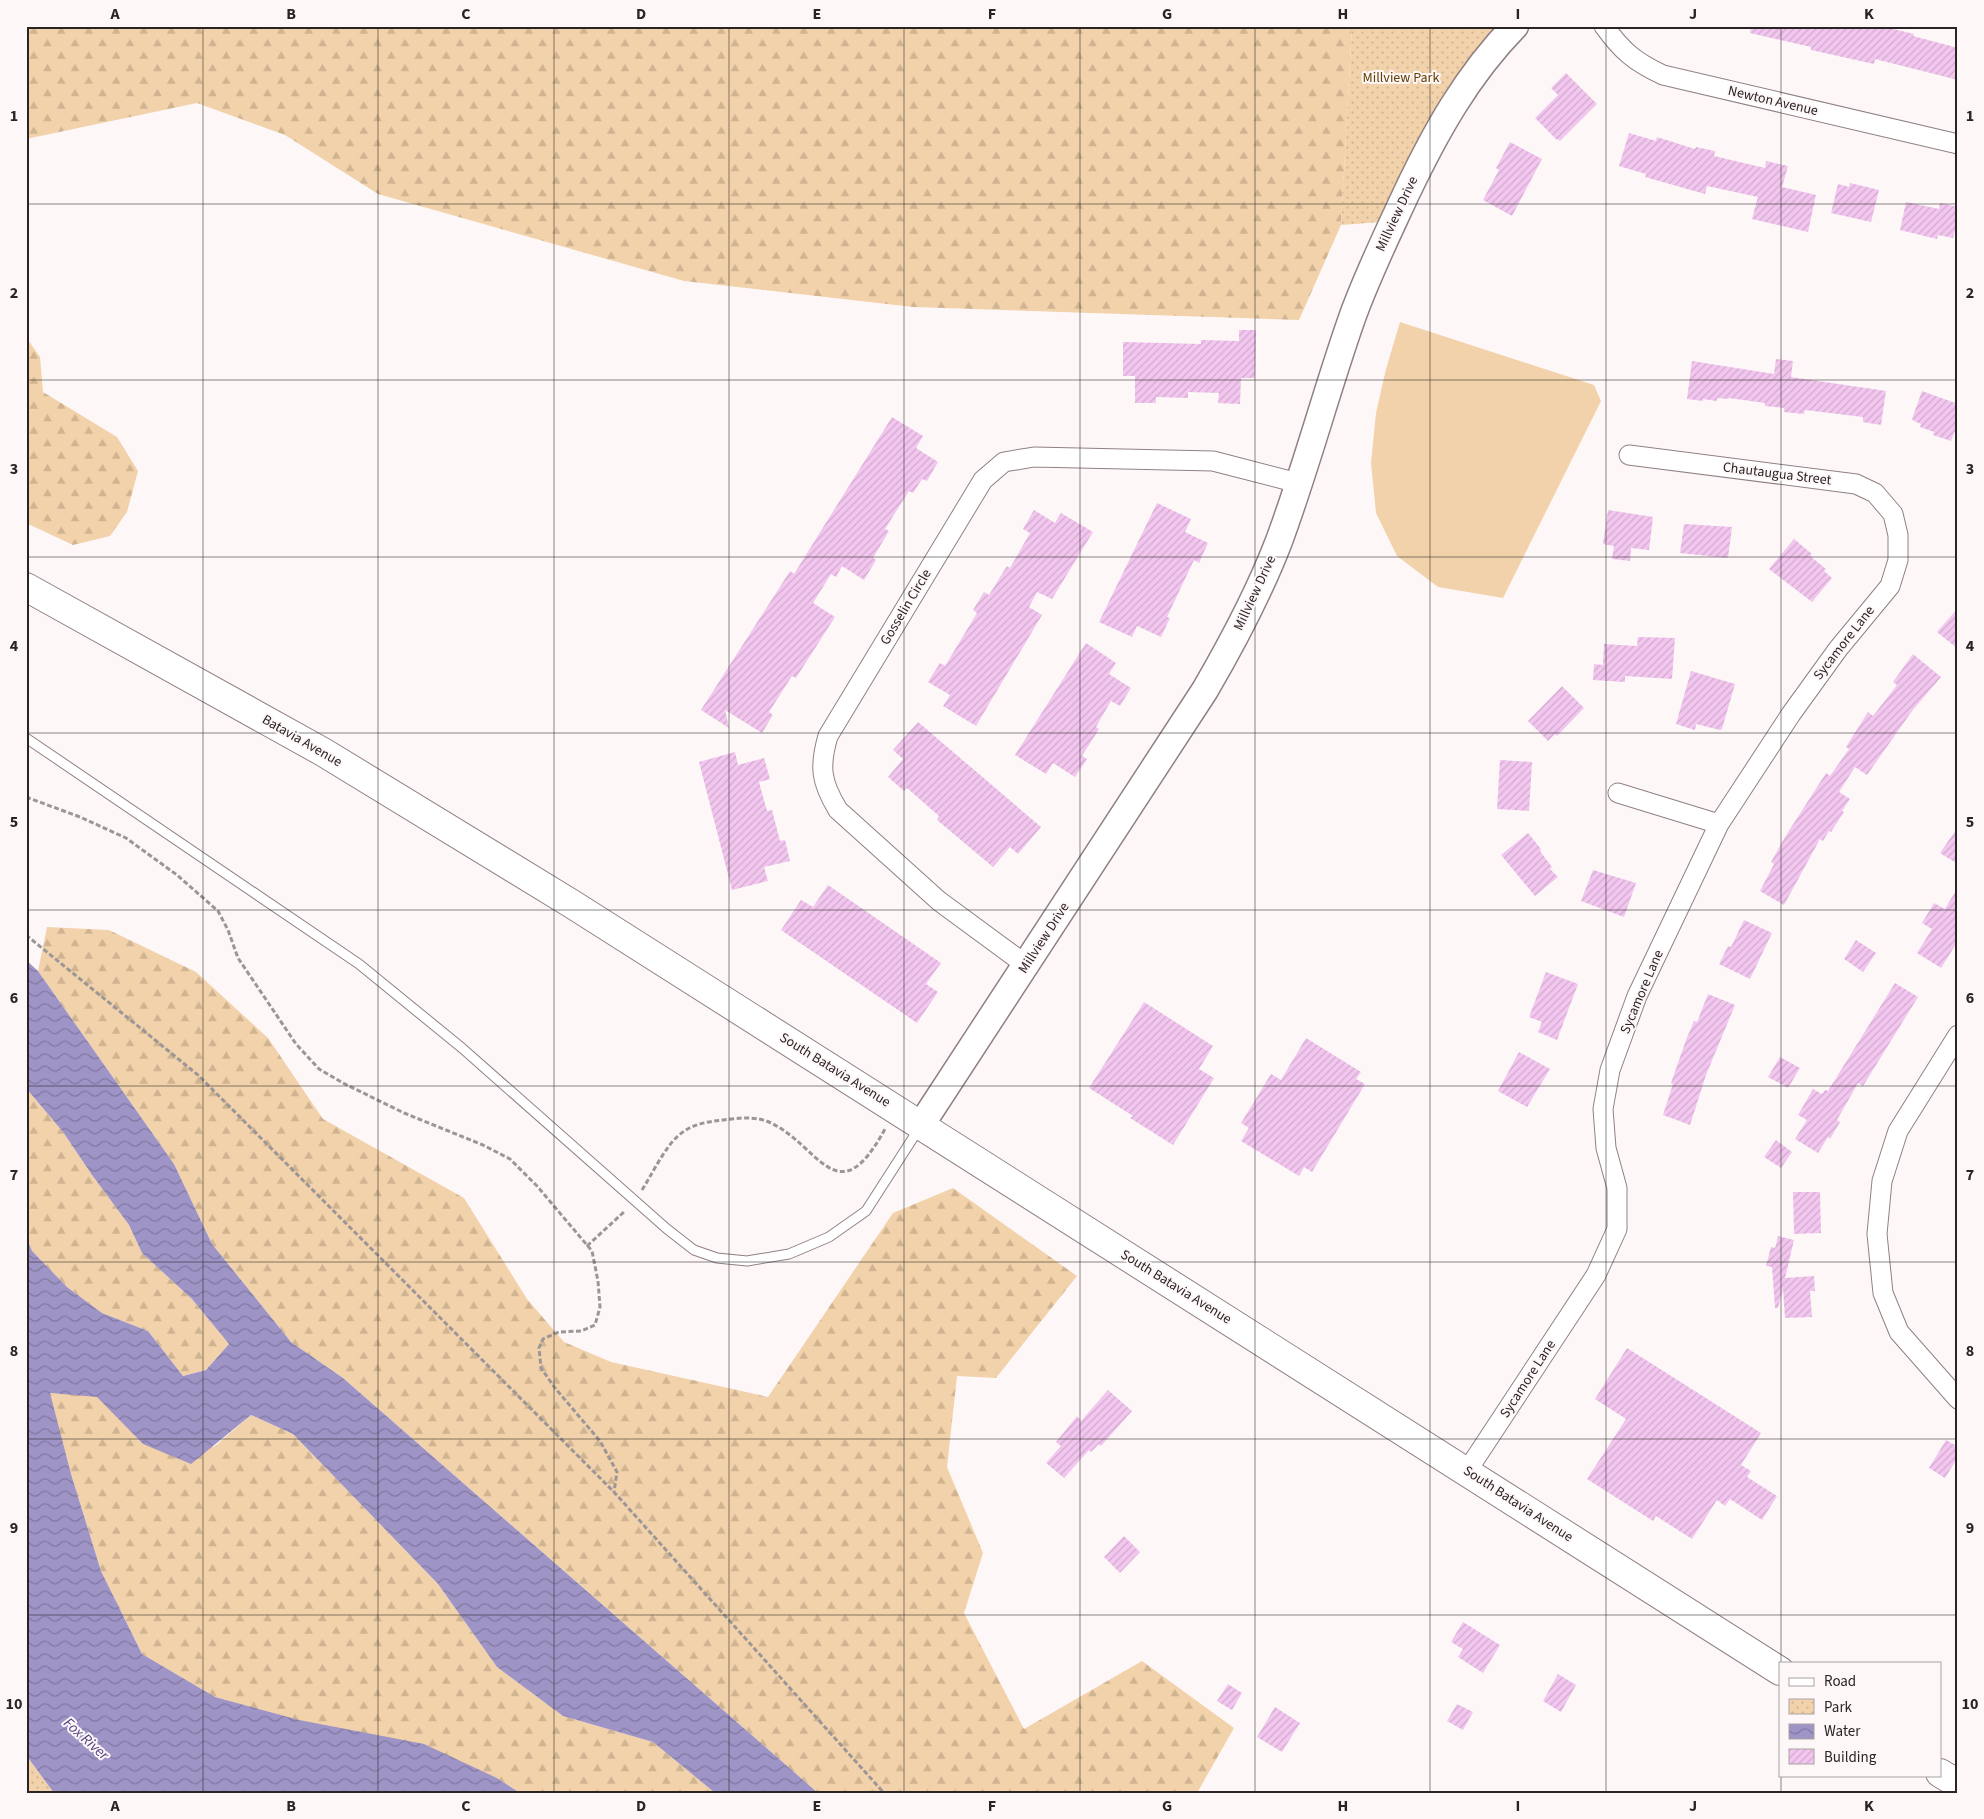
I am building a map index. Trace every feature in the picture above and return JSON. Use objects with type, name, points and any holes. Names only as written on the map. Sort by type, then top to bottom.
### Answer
[{"type":"main road","name":"Batavia Avenue","points":[[26,587],[323,752],[572,904]]},
{"type":"main road","name":"South Batavia Avenue","points":[[572,904],[922,1124],[1779,1670]]},
{"type":"main road","points":[[1942,1774],[1958,1784]]},
{"type":"street","name":"Millview Drive","points":[[922,1124],[1205,690],[1232,644],[1256,597],[1279,541],[1352,316],[1380,249],[1427,150],[1446,115],[1475,73],[1515,26]]},
{"type":"street","name":"Newton Avenue","points":[[1604,26],[1621,48],[1647,68],[1663,75],[1958,144]]},
{"type":"street","name":"Chautaugua Street","points":[[1629,456],[1856,484],[1875,494],[1893,514],[1898,535]]},
{"type":"street","name":"Gosselin Circle","points":[[1026,965],[940,901],[838,810],[827,792],[822,774],[823,754],[828,736],[983,480],[1004,462],[1034,458],[1214,461],[1298,483]]},
{"type":"street","name":"Sycamore Lane","points":[[1467,1471],[1596,1275],[1617,1229],[1617,1188],[1606,1148],[1603,1109],[1610,1070],[1637,996],[1719,824],[1791,714],[1838,649],[1890,586],[1898,560],[1898,535]]},
{"type":"street","points":[[1618,793],[1719,824]]},
{"type":"street","points":[[1958,1035],[1898,1131],[1882,1181],[1877,1234],[1883,1293],[1898,1332],[1958,1399]]},
{"type":"lane","points":[[26,738],[359,964],[462,1048],[667,1229],[694,1250],[717,1258],[747,1261],[790,1254],[829,1237],[866,1211],[922,1124]]},
{"type":"path","points":[[26,797],[80,817],[126,838],[176,875],[218,911],[238,958],[296,1044],[319,1069],[404,1113],[483,1145],[510,1159],[537,1186],[592,1251],[598,1281],[600,1307],[595,1325],[581,1331],[559,1332],[543,1339],[539,1348],[541,1368],[600,1441],[617,1472],[614,1492]]},
{"type":"path","points":[[26,935],[198,1075],[614,1492],[884,1793]]},
{"type":"path","points":[[587,1246],[635,1201],[677,1137],[702,1122],[738,1118],[767,1121],[791,1135],[820,1162],[832,1170],[844,1172],[858,1166],[871,1154],[896,1109]]},
{"type":"green space","points":[[26,26],[1352,26],[1341,225],[1299,320],[913,307],[684,281],[378,194],[285,135],[197,103],[26,139]]},
{"type":"green space","name":"Millview Park","points":[[1352,26],[1503,26],[1381,222],[1341,225]]},
{"type":"green space","points":[[1400,322],[1594,385],[1601,401],[1503,598],[1438,587],[1397,556],[1376,513],[1371,463],[1376,413],[1386,369]]},
{"type":"green space","points":[[26,337],[40,357],[43,392],[117,437],[138,471],[127,512],[110,536],[73,545],[26,523]]},
{"type":"green space","points":[[47,927],[109,930],[196,972],[268,1038],[323,1119],[464,1198],[527,1299],[564,1342],[611,1362],[768,1397],[893,1213],[953,1188],[1077,1276],[996,1378],[957,1376],[947,1467],[983,1553],[964,1613],[1024,1729],[1142,1661],[1234,1728],[1197,1793],[818,1793],[343,1378],[291,1342],[212,1244],[174,1164],[38,971]]},
{"type":"green space","points":[[26,1088],[63,1132],[129,1225],[142,1253],[192,1299],[229,1344],[206,1370],[183,1376],[148,1331],[102,1313],[67,1287],[32,1251],[26,1236]]},
{"type":"green space","points":[[49,1393],[97,1396],[143,1444],[214,1447],[251,1415],[293,1434],[438,1584],[497,1667],[563,1716],[653,1742],[715,1793],[520,1793],[497,1778],[215,1697],[142,1654],[101,1571],[71,1474]]},
{"type":"green space","points":[[26,1755],[54,1793],[26,1793]]},
{"type":"water","name":"Fox River","points":[[26,960],[38,971],[174,1164],[212,1244],[291,1342],[343,1378],[818,1793],[715,1793],[653,1742],[563,1716],[497,1667],[438,1584],[293,1434],[251,1415],[191,1464],[143,1444],[97,1397],[50,1393],[71,1474],[101,1571],[142,1654],[215,1697],[299,1720],[424,1744],[497,1778],[520,1793],[54,1793],[26,1755],[26,1236],[32,1251],[67,1287],[102,1313],[148,1331],[183,1376],[206,1370],[229,1344],[192,1299],[142,1253],[129,1225],[63,1132],[26,1088]]},
{"type":"building","points":[[1751,26],[1881,26],[1914,34],[1913,36],[1958,48],[1958,80],[1875,59],[1874,64],[1811,50],[1811,47],[1750,33]]},
{"type":"building","points":[[1566,73],[1597,104],[1560,141],[1535,118],[1558,95],[1551,88]]},
{"type":"building","points":[[1629,133],[1656,141],[1657,137],[1695,149],[1696,147],[1715,151],[1714,156],[1765,168],[1766,161],[1788,166],[1782,187],[1816,195],[1808,232],[1752,219],[1758,197],[1707,186],[1705,194],[1645,177],[1646,174],[1619,166]]},
{"type":"building","points":[[1510,142],[1542,159],[1512,216],[1483,200],[1499,170],[1496,168]]},
{"type":"building","points":[[1850,183],[1879,190],[1871,222],[1831,213],[1838,184],[1849,187]]},
{"type":"building","points":[[1906,202],[1939,209],[1940,203],[1958,207],[1958,219],[1953,238],[1938,235],[1937,239],[1900,230]]},
{"type":"building","points":[[1239,330],[1256,330],[1255,378],[1241,378],[1240,404],[1218,403],[1219,393],[1188,392],[1188,398],[1156,397],[1156,403],[1135,403],[1135,376],[1123,376],[1123,342],[1201,344],[1201,340],[1239,341]]},
{"type":"building","points":[[1776,359],[1793,361],[1791,377],[1886,391],[1881,425],[1863,422],[1863,417],[1805,410],[1804,414],[1784,412],[1784,408],[1765,406],[1765,403],[1729,398],[1717,398],[1717,401],[1687,399],[1692,361],[1774,374]]},
{"type":"building","points":[[1922,391],[1958,404],[1958,423],[1951,441],[1933,435],[1934,432],[1920,427],[1921,424],[1912,419]]},
{"type":"building","points":[[892,417],[923,436],[916,448],[938,462],[927,481],[922,479],[913,493],[909,491],[885,529],[889,531],[873,558],[876,560],[864,580],[842,566],[836,577],[831,574],[813,603],[835,617],[796,678],[792,676],[769,712],[773,715],[762,733],[725,710],[729,728],[701,710],[790,571],[794,574]]},
{"type":"building","points":[[1157,503],[1191,519],[1185,532],[1208,543],[1199,563],[1194,560],[1167,617],[1170,618],[1161,637],[1137,626],[1132,637],[1099,622]]},
{"type":"building","points":[[1034,510],[1055,523],[1061,513],[1093,532],[1052,599],[1037,592],[1029,607],[1042,615],[976,726],[943,706],[950,695],[928,682],[940,663],[945,666],[977,613],[973,610],[984,592],[989,595],[1007,566],[1010,568],[1030,533],[1023,529]]},
{"type":"building","points":[[1608,510],[1653,517],[1649,550],[1631,548],[1630,561],[1612,559],[1614,546],[1603,544]]},
{"type":"building","points":[[1684,524],[1732,527],[1728,558],[1680,553]]},
{"type":"building","points":[[1794,539],[1812,554],[1810,556],[1826,569],[1824,571],[1832,578],[1812,602],[1769,569]]},
{"type":"building","points":[[1958,608],[1958,649],[1937,632]]},
{"type":"building","points":[[1638,637],[1675,638],[1672,679],[1625,676],[1625,682],[1593,680],[1594,664],[1603,665],[1604,644],[1637,646]]},
{"type":"building","points":[[1086,643],[1116,663],[1109,674],[1131,688],[1120,706],[1111,701],[1096,727],[1099,729],[1082,756],[1087,759],[1075,777],[1053,763],[1046,774],[1015,755]]},
{"type":"building","points":[[1913,654],[1941,677],[1912,711],[1867,775],[1855,767],[1839,792],[1850,799],[1842,811],[1844,812],[1823,841],[1820,839],[1784,905],[1760,891],[1774,864],[1771,862],[1826,773],[1830,776],[1849,749],[1846,747],[1868,712],[1873,716],[1897,685],[1893,682]]},
{"type":"building","points":[[1691,671],[1735,684],[1722,729],[1696,724],[1695,730],[1676,724]]},
{"type":"building","points":[[1562,686],[1584,708],[1557,736],[1555,734],[1548,741],[1528,721]]},
{"type":"building","points":[[918,722],[1041,827],[1018,854],[1010,847],[993,867],[937,820],[939,816],[907,788],[904,791],[888,777],[903,759],[893,750]]},
{"type":"building","points":[[735,752],[738,765],[764,758],[770,779],[759,782],[767,811],[772,810],[780,841],[785,840],[790,861],[764,867],[768,881],[732,890],[699,762]]},
{"type":"building","points":[[1500,760],[1532,762],[1529,811],[1497,809]]},
{"type":"building","points":[[1958,827],[1958,864],[1940,853]]},
{"type":"building","points":[[1528,833],[1552,867],[1550,869],[1558,877],[1535,896],[1501,855]]},
{"type":"building","points":[[1593,870],[1636,883],[1624,917],[1581,901]]},
{"type":"building","points":[[828,885],[941,963],[926,984],[938,992],[917,1023],[781,930],[801,900],[813,907]]},
{"type":"building","points":[[1958,887],[1958,941],[1941,968],[1917,953],[1932,929],[1922,923],[1934,903],[1945,909]]},
{"type":"building","points":[[1744,920],[1772,933],[1750,979],[1719,964],[1728,946],[1731,947]]},
{"type":"building","points":[[1856,940],[1876,953],[1863,972],[1844,959]]},
{"type":"building","points":[[1546,972],[1578,984],[1557,1040],[1538,1032],[1542,1022],[1529,1017]]},
{"type":"building","points":[[1895,983],[1918,997],[1863,1086],[1858,1083],[1837,1120],[1840,1122],[1830,1139],[1828,1137],[1818,1153],[1795,1139],[1807,1120],[1798,1115],[1813,1089],[1822,1094],[1825,1090],[1828,1091]]},
{"type":"building","points":[[1708,994],[1735,1005],[1706,1075],[1690,1125],[1663,1115],[1673,1084],[1671,1083],[1686,1040],[1694,1021],[1697,1022]]},
{"type":"building","points":[[1144,1002],[1213,1046],[1199,1069],[1214,1078],[1173,1145],[1130,1118],[1133,1116],[1089,1088]]},
{"type":"building","points":[[1306,1038],[1361,1072],[1356,1079],[1365,1084],[1312,1172],[1304,1167],[1299,1176],[1241,1141],[1249,1128],[1241,1123],[1271,1074],[1281,1080]]},
{"type":"building","points":[[1519,1052],[1550,1069],[1527,1107],[1498,1091]]},
{"type":"building","points":[[1780,1057],[1800,1068],[1788,1088],[1768,1077]]},
{"type":"building","points":[[1776,1140],[1792,1152],[1781,1168],[1764,1157]]},
{"type":"building","points":[[1793,1192],[1820,1192],[1821,1233],[1794,1234]]},
{"type":"building","points":[[1778,1236],[1794,1240],[1785,1278],[1814,1276],[1815,1291],[1810,1291],[1812,1317],[1785,1318],[1783,1289],[1778,1308],[1775,1308],[1772,1267],[1766,1266],[1771,1247],[1775,1248]]},
{"type":"building","points":[[1627,1348],[1761,1433],[1741,1465],[1751,1471],[1747,1477],[1777,1496],[1762,1520],[1730,1499],[1725,1506],[1717,1500],[1692,1539],[1656,1516],[1653,1521],[1587,1479],[1626,1419],[1595,1399]]},
{"type":"building","points":[[1108,1390],[1132,1411],[1101,1446],[1099,1444],[1091,1452],[1089,1450],[1064,1478],[1046,1463],[1061,1446],[1056,1442],[1077,1416],[1081,1421]]},
{"type":"building","points":[[1946,1440],[1958,1447],[1958,1457],[1945,1478],[1929,1468]]},
{"type":"building","points":[[1124,1536],[1140,1552],[1120,1573],[1104,1557]]},
{"type":"building","points":[[1463,1622],[1500,1645],[1483,1673],[1458,1657],[1463,1649],[1451,1642]]},
{"type":"building","points":[[1558,1674],[1576,1685],[1561,1712],[1543,1701]]},
{"type":"building","points":[[1228,1684],[1242,1693],[1232,1710],[1217,1701]]},
{"type":"building","points":[[1457,1704],[1473,1712],[1463,1730],[1447,1721]]},
{"type":"building","points":[[1275,1707],[1300,1723],[1282,1752],[1257,1737]]}]
